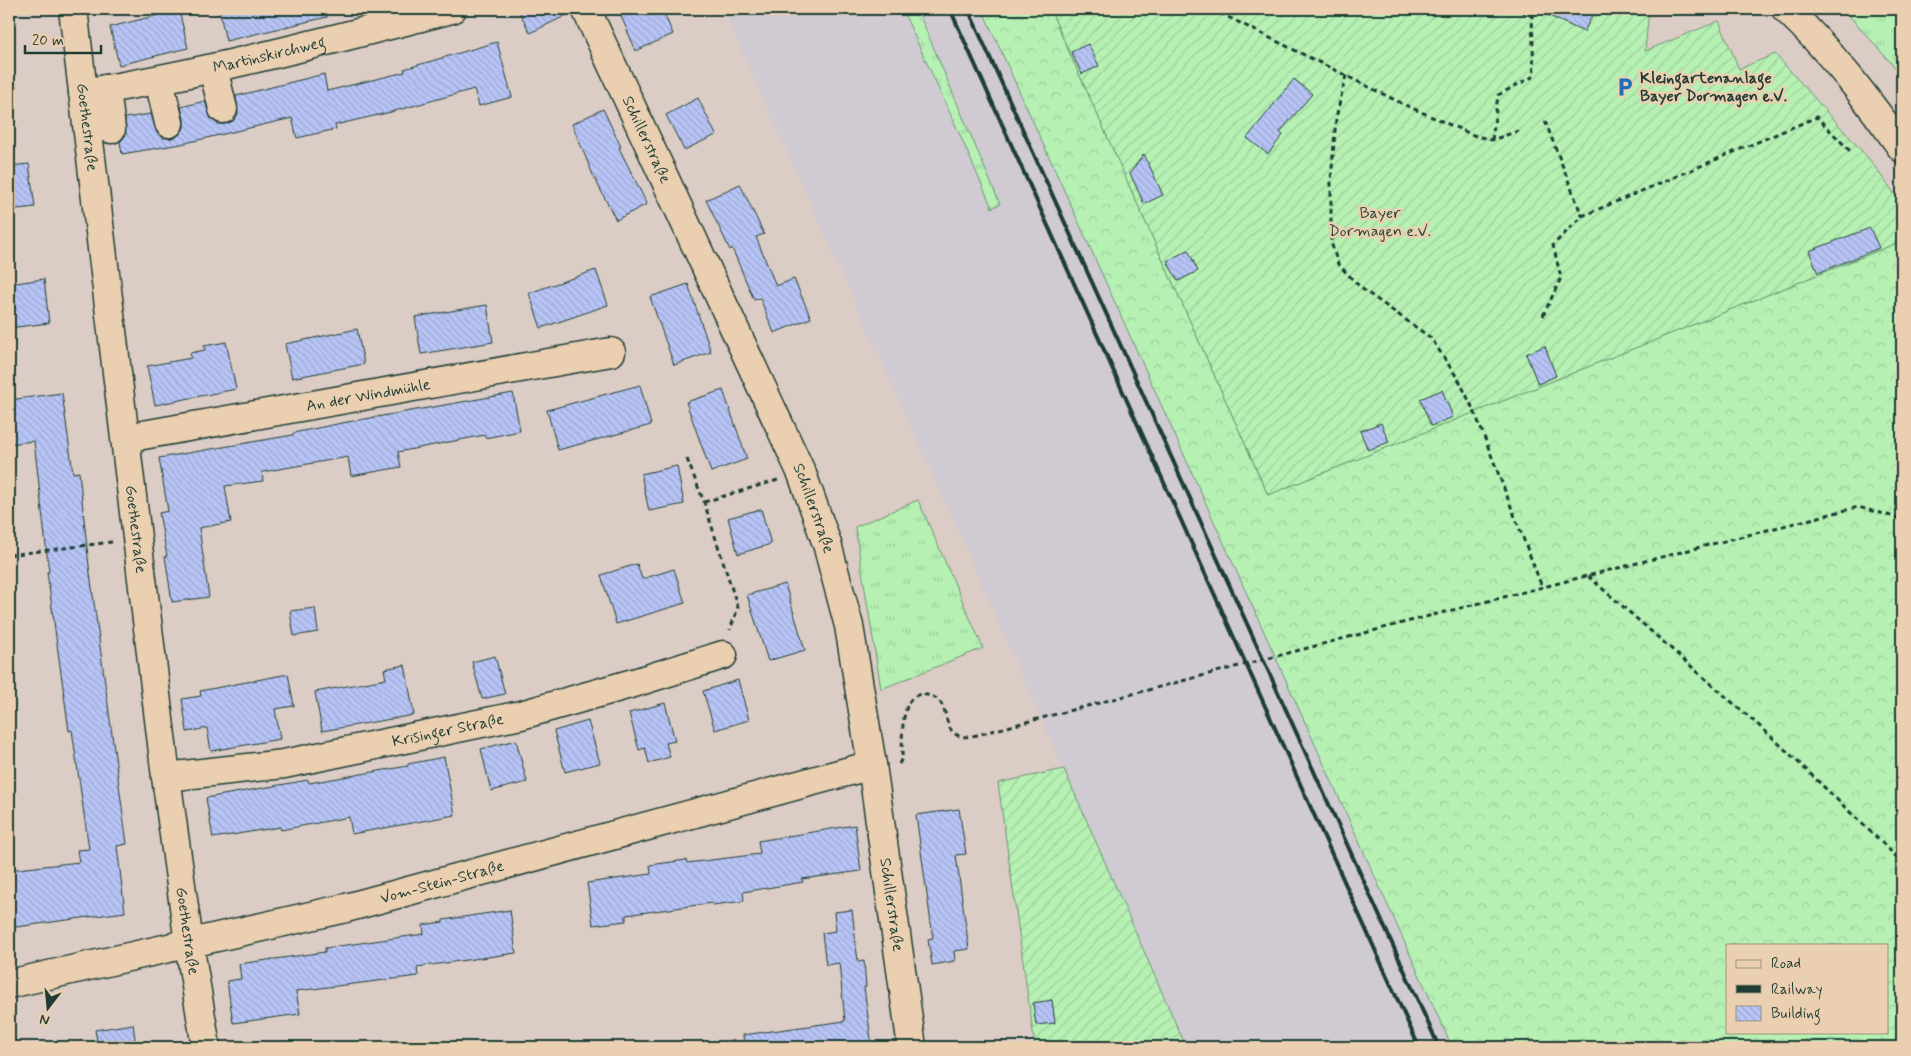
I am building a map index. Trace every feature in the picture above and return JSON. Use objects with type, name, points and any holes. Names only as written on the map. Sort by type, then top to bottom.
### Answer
[{"type":"street","name":"Goethestraße","points":[[73,9],[94,91],[126,438],[166,777],[189,944],[206,1047]]},
{"type":"street","name":"Martinskirchweg","points":[[94,91],[159,80],[213,68],[452,9]]},
{"type":"street","name":"Schillerstraße","points":[[586,9],[802,474],[827,544],[849,626],[872,765],[912,1047]]},
{"type":"street","points":[[1786,9],[1828,52],[1870,103],[1902,148]]},
{"type":"street","points":[[213,68],[223,109]]},
{"type":"street","points":[[159,80],[169,123]]},
{"type":"street","points":[[94,91],[111,129]]},
{"type":"street","name":"An der Windmühle","points":[[126,438],[611,352]]},
{"type":"street","name":"Krisinger Straße","points":[[166,777],[284,764],[521,715],[723,655]]},
{"type":"street","name":"Vom-Stein-Straße","points":[[9,984],[355,906],[872,765]]},
{"type":"path","points":[[1212,9],[1346,76],[1473,135],[1492,140],[1522,130]]},
{"type":"path","points":[[1492,140],[1498,95],[1534,76],[1532,16],[1517,9]]},
{"type":"path","points":[[1346,76],[1336,118],[1331,180],[1331,242],[1338,264],[1361,288],[1431,338],[1460,382],[1475,413],[1542,587]]},
{"type":"path","points":[[1543,316],[1561,278],[1552,245],[1582,216],[1817,117],[1851,152]]},
{"type":"path","points":[[1545,121],[1582,216]]},
{"type":"path","points":[[687,459],[704,502],[738,608],[723,655]]},
{"type":"path","points":[[704,502],[802,474]]},
{"type":"path","points":[[872,765],[891,768],[899,763],[902,758],[903,717],[907,705],[914,696],[925,694],[936,698],[942,705],[947,722],[953,733],[963,737],[973,736],[1858,506],[1902,519]]},
{"type":"path","points":[[9,555],[138,539]]},
{"type":"path","points":[[1588,576],[1773,738],[1902,862]]},
{"type":"shaded area","points":[[723,9],[982,9],[1452,1047],[1186,1047],[958,530]]},
{"type":"green space","points":[[902,9],[917,9],[1000,204],[992,208],[960,135]]},
{"type":"green space","points":[[982,9],[1050,9],[1268,495],[1902,241],[1902,1047],[1452,1047]]},
{"type":"green space","name":"Bayer Dormagen e.V.","points":[[1050,9],[1649,9],[1645,51],[1719,21],[1739,69],[1775,54],[1869,159],[1901,203],[1902,241],[1268,495]]},
{"type":"green space","points":[[1843,9],[1902,9],[1902,75]]},
{"type":"green space","points":[[918,500],[983,648],[881,689],[855,527]]},
{"type":"green space","points":[[1064,769],[1186,1047],[1035,1047],[998,783]]},
{"type":"building","points":[[219,9],[326,9],[327,17],[226,41]]},
{"type":"building","points":[[518,9],[571,9],[571,13],[530,33]]},
{"type":"building","points":[[618,9],[662,9],[673,34],[636,51]]},
{"type":"building","points":[[1534,9],[1595,9],[1584,32]]},
{"type":"building","points":[[179,10],[188,48],[119,65],[110,27]]},
{"type":"building","points":[[497,42],[512,97],[479,106],[474,89],[335,125],[336,129],[297,138],[292,118],[181,144],[122,154],[120,142],[126,135],[125,118],[151,114],[157,133],[164,138],[172,138],[179,135],[184,128],[181,107],[205,101],[211,119],[218,124],[226,124],[233,121],[238,114],[236,96],[324,74],[327,91],[405,72],[404,69]]},
{"type":"building","points":[[1088,44],[1099,66],[1082,74],[1071,52]]},
{"type":"building","points":[[1294,79],[1312,94],[1280,132],[1283,135],[1268,154],[1247,138]]},
{"type":"building","points":[[698,98],[716,135],[684,150],[666,115]]},
{"type":"building","points":[[603,109],[621,147],[619,148],[647,204],[616,220],[593,175],[572,124]]},
{"type":"building","points":[[1144,154],[1163,195],[1144,204],[1130,173]]},
{"type":"building","points":[[29,164],[35,207],[9,210],[9,166]]},
{"type":"building","points":[[740,184],[764,234],[756,237],[776,286],[794,279],[811,318],[774,333],[760,298],[754,300],[732,248],[730,250],[706,200]]},
{"type":"building","points":[[1870,228],[1879,248],[1818,273],[1809,251]]},
{"type":"building","points":[[1188,250],[1198,271],[1178,281],[1167,261]]},
{"type":"building","points":[[596,270],[608,305],[541,328],[529,293]]},
{"type":"building","points":[[44,279],[49,323],[9,328],[9,284]]},
{"type":"building","points":[[688,284],[711,352],[674,365],[650,297]]},
{"type":"building","points":[[487,305],[493,342],[421,354],[415,317]]},
{"type":"building","points":[[357,329],[364,364],[292,378],[285,344]]},
{"type":"building","points":[[226,342],[236,389],[155,405],[147,366],[191,358],[190,353],[205,350],[204,346]]},
{"type":"building","points":[[1545,346],[1556,376],[1538,384],[1526,354]]},
{"type":"building","points":[[640,385],[651,425],[558,450],[547,410]]},
{"type":"building","points":[[723,390],[747,459],[711,472],[686,402]]},
{"type":"building","points":[[1442,390],[1453,417],[1431,426],[1420,399]]},
{"type":"building","points":[[62,393],[73,473],[79,472],[89,566],[127,844],[117,846],[125,912],[9,928],[9,870],[79,862],[77,850],[89,849],[72,730],[69,731],[47,572],[49,572],[34,441],[9,444],[9,400]]},
{"type":"building","points":[[513,393],[520,431],[485,438],[485,435],[398,452],[401,467],[351,476],[348,457],[262,472],[263,481],[225,486],[231,522],[199,528],[209,597],[172,602],[165,556],[167,556],[159,513],[168,511],[159,458],[293,435],[293,433],[342,423]]},
{"type":"building","points":[[1381,423],[1389,442],[1368,450],[1360,431]]},
{"type":"building","points":[[677,466],[684,504],[649,511],[641,474]]},
{"type":"building","points":[[761,509],[771,544],[738,554],[728,518]]},
{"type":"building","points":[[637,564],[642,579],[674,569],[685,603],[616,624],[601,575]]},
{"type":"building","points":[[785,584],[805,650],[768,661],[747,595]]},
{"type":"building","points":[[315,608],[318,632],[294,636],[290,611]]},
{"type":"building","points":[[495,656],[505,694],[482,699],[472,662]]},
{"type":"building","points":[[405,665],[414,715],[322,731],[315,692],[386,679],[384,669]]},
{"type":"building","points":[[288,674],[294,706],[275,709],[280,739],[211,751],[207,728],[187,732],[182,699],[201,696],[200,691]]},
{"type":"building","points":[[738,680],[749,720],[715,730],[703,691]]},
{"type":"building","points":[[665,703],[675,741],[666,743],[670,757],[649,763],[645,748],[639,750],[629,713]]},
{"type":"building","points":[[588,721],[600,763],[565,772],[554,731]]},
{"type":"building","points":[[516,740],[527,782],[491,791],[481,749]]},
{"type":"building","points":[[444,757],[455,815],[352,834],[349,817],[281,830],[280,827],[213,838],[206,798],[308,780],[309,783],[408,766],[408,764]]},
{"type":"building","points":[[959,809],[966,854],[956,855],[969,949],[954,951],[955,961],[932,965],[928,939],[933,938],[916,815]]},
{"type":"building","points":[[855,825],[861,871],[802,879],[803,882],[743,892],[744,901],[713,905],[712,903],[626,915],[626,921],[593,925],[587,883],[651,874],[650,865],[686,860],[687,863],[760,854],[758,841]]},
{"type":"building","points":[[510,910],[516,953],[417,967],[418,976],[296,991],[300,1014],[233,1023],[227,981],[241,979],[239,964],[325,952],[325,948],[424,934],[423,925],[443,922],[443,920]]},
{"type":"building","points":[[852,910],[858,962],[864,961],[866,987],[864,987],[872,1047],[744,1047],[743,1035],[845,1021],[839,963],[826,965],[822,933],[836,931],[834,912]]},
{"type":"building","points":[[1052,1000],[1055,1023],[1036,1025],[1033,1003]]},
{"type":"building","points":[[133,1024],[136,1047],[98,1047],[95,1030]]},
{"type":"railway","points":[[950,9],[1419,1047]]},
{"type":"railway","points":[[968,9],[1439,1047]]},
{"type":"place","name":"Kleingartenanlage Bayer Dormagen e.V.","points":[[1625,87]]}]
